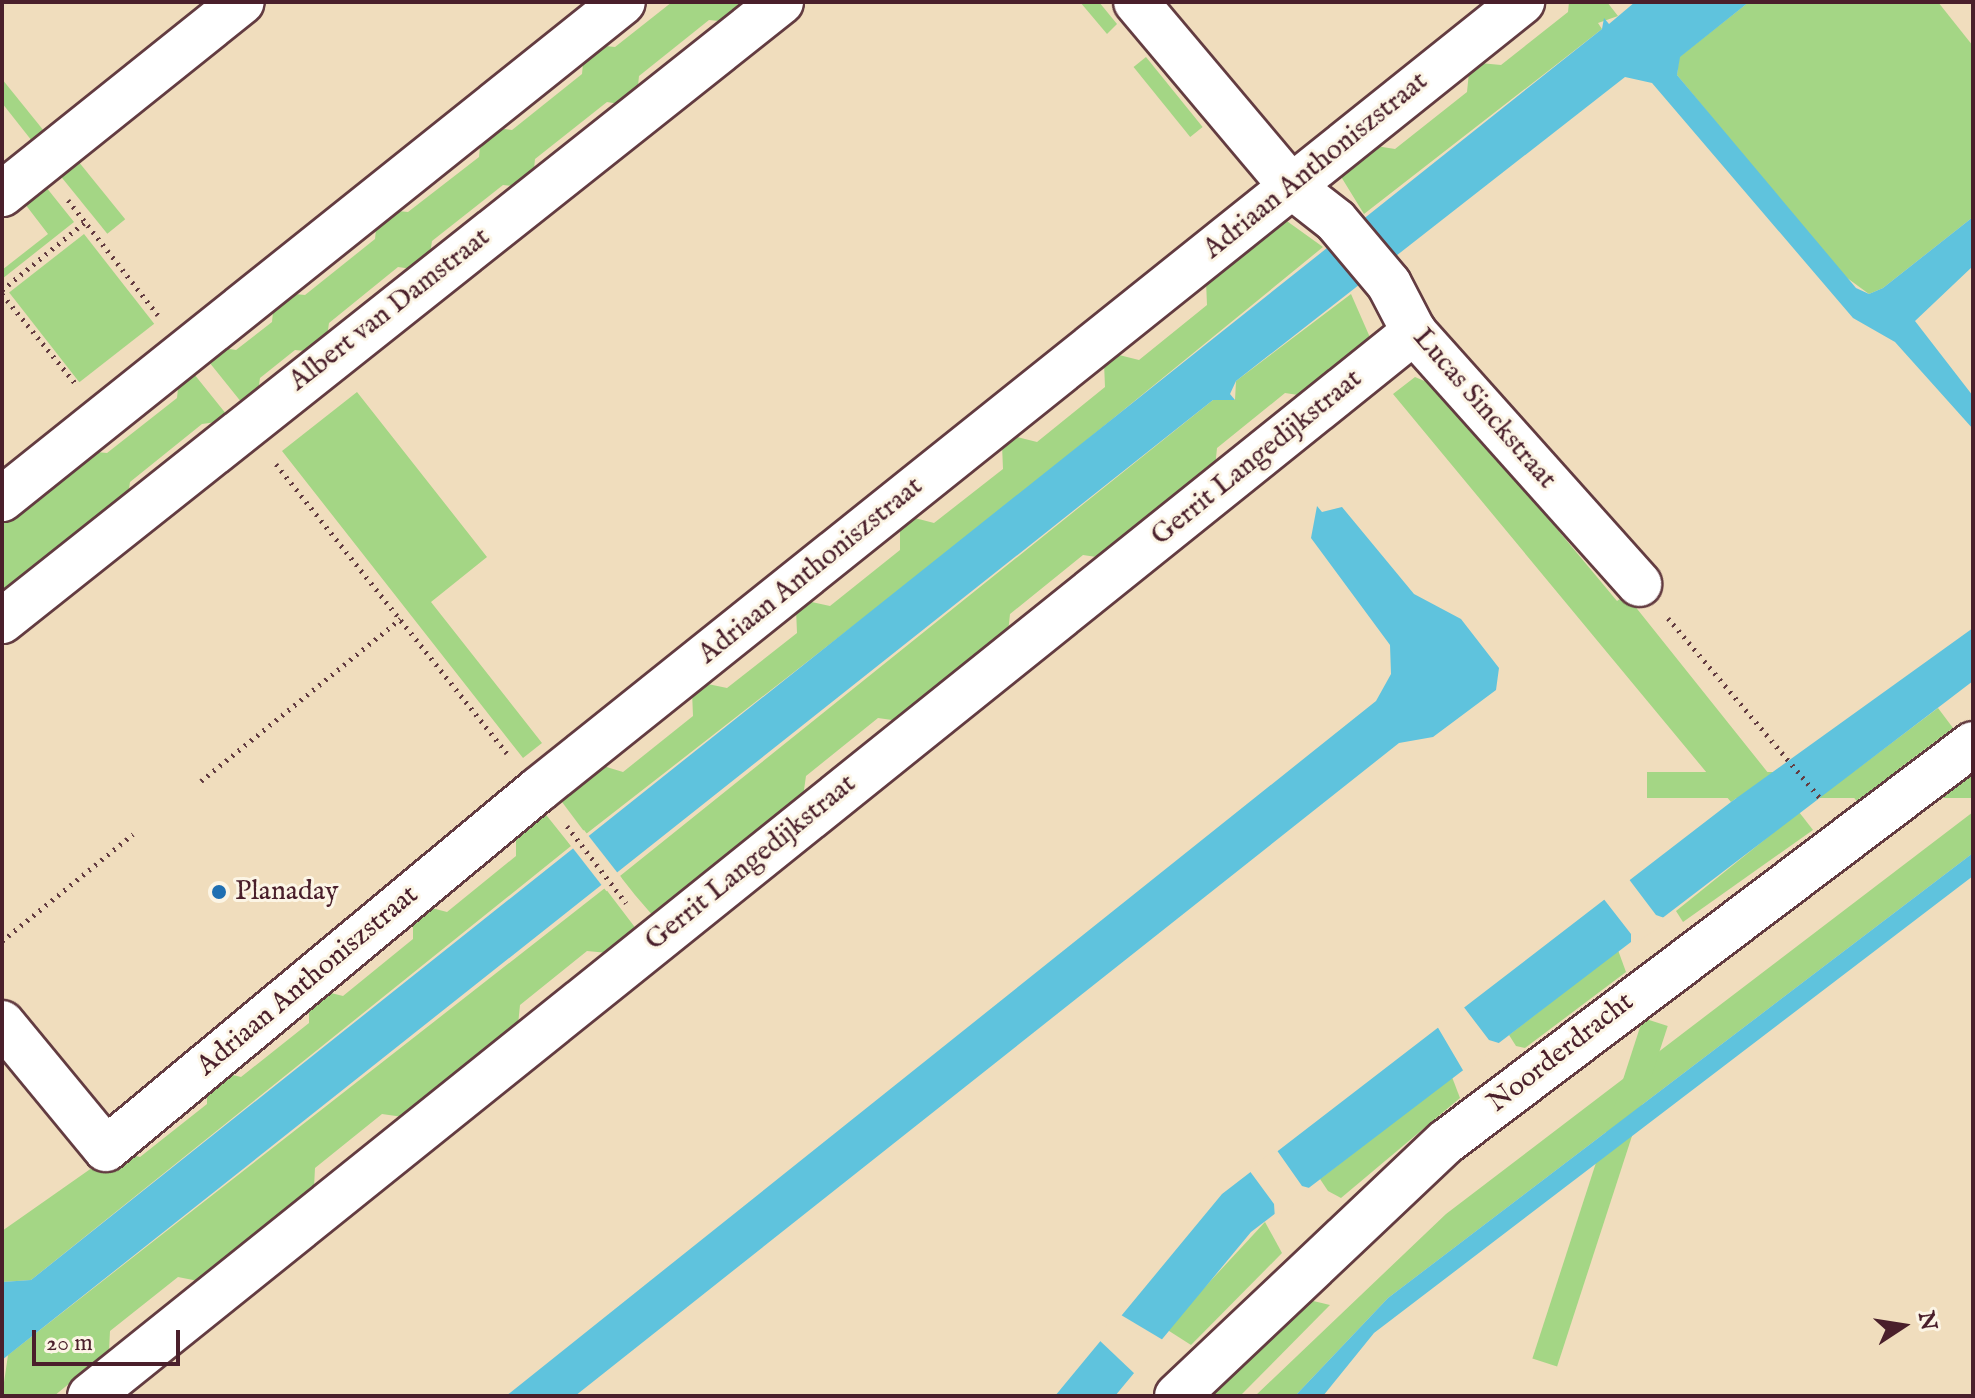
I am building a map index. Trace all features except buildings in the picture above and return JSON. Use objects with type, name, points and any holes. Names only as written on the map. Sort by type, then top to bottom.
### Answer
[{"type":"street","points":[[2,194],[242,2]]},
{"type":"street","points":[[2,499],[623,2]]},
{"type":"street","name":"Albert van Damstraat","points":[[2,621],[781,2]]},
{"type":"street","name":"Lucas Sinckstraat","points":[[1136,2],[1290,185],[1336,221],[1389,284],[1414,332],[1639,584]]},
{"type":"street","name":"Adriaan Anthoniszstraat","points":[[2,1023],[106,1149],[1290,185],[1522,2]]},
{"type":"street","name":"Gerrit Langedijkstraat","points":[[90,1396],[1414,332]]},
{"type":"street","name":"Noorderdracht","points":[[1177,1396],[1447,1141],[1973,744]]},
{"type":"path","points":[[82,392],[2,292],[85,222]]},
{"type":"path","points":[[1639,584],[1825,804]]},
{"type":"path","points":[[201,781],[400,619]]},
{"type":"path","points":[[565,823],[621,896]]},
{"type":"path","points":[[2,941],[133,834]]},
{"type":"green space","points":[[672,2],[741,2],[729,22],[709,20],[639,76],[637,96],[626,105],[607,102],[535,159],[533,179],[523,187],[503,185],[432,241],[429,261],[419,270],[398,267],[329,323],[326,344],[315,352],[295,350],[260,378],[257,399],[246,408],[205,357],[216,347],[236,350],[272,322],[274,302],[285,293],[305,295],[375,239],[377,219],[388,210],[408,212],[479,157],[481,136],[492,127],[512,130],[582,74],[584,53],[596,45],[615,47]]},
{"type":"green space","points":[[1080,2],[1099,2],[1117,24],[1107,34]]},
{"type":"green space","points":[[1569,2],[1607,2],[1618,16],[1598,23],[1602,29],[1364,214],[1340,175],[1376,146],[1395,149],[1467,92],[1469,72],[1480,63],[1501,65],[1568,12]]},
{"type":"green space","points":[[1749,2],[1938,2],[1973,46],[1973,217],[1883,288],[1869,294],[1839,272],[1677,75],[1679,57]]},
{"type":"green space","points":[[1146,57],[1203,127],[1190,137],[1134,67]]},
{"type":"green space","points":[[2,79],[44,131],[32,141],[2,103]]},
{"type":"green space","points":[[78,161],[125,219],[107,234],[60,175]]},
{"type":"green space","points":[[46,187],[74,222],[2,279],[2,270],[48,234],[25,204]]},
{"type":"green space","points":[[1284,219],[1323,247],[984,524],[586,834],[559,798],[600,765],[623,772],[693,716],[692,692],[703,683],[727,688],[797,633],[796,609],[807,601],[830,606],[900,550],[900,526],[911,517],[934,523],[1003,469],[1002,445],[1013,436],[1037,442],[1105,387],[1104,363],[1115,354],[1139,360],[1207,305],[1206,281]]},
{"type":"green space","points":[[84,234],[154,324],[79,382],[9,292]]},
{"type":"green space","points":[[1351,294],[1372,342],[1305,396],[1285,393],[1217,448],[1215,468],[1103,558],[1083,555],[1010,614],[1008,633],[899,721],[878,718],[806,776],[803,797],[654,917],[620,876],[1213,400],[1235,400],[1236,381]]},
{"type":"green space","points":[[190,369],[231,420],[202,424],[130,482],[127,502],[2,602],[2,519],[87,451],[107,453],[177,398],[179,378]]},
{"type":"green space","points":[[1415,377],[1436,386],[1617,601],[1626,595],[1769,774],[1731,802],[1393,394]]},
{"type":"green space","points":[[357,392],[487,557],[431,602],[542,743],[523,758],[282,451]]},
{"type":"green space","points":[[1938,708],[1953,728],[1856,801],[1841,781]]},
{"type":"green space","points":[[1647,772],[1973,772],[1973,798],[1647,798]]},
{"type":"green space","points":[[543,811],[571,846],[31,1280],[2,1282],[2,1231],[116,1151],[140,1157],[207,1104],[207,1079],[217,1071],[241,1077],[309,1023],[309,998],[319,990],[343,996],[413,939],[413,915],[424,906],[447,912],[516,856],[516,832]]},
{"type":"green space","points":[[1799,812],[1813,830],[1683,922],[1676,911]]},
{"type":"green space","points":[[1973,812],[1973,853],[1388,1298],[1295,1396],[1255,1396],[1446,1214]]},
{"type":"green space","points":[[605,888],[637,930],[608,953],[587,951],[520,1005],[518,1025],[403,1117],[382,1114],[315,1168],[314,1188],[198,1281],[178,1277],[110,1331],[109,1351],[54,1396],[2,1396],[8,1355]]},
{"type":"green space","points":[[1618,950],[1626,972],[1525,1048],[1516,1046],[1509,1035]]},
{"type":"green space","points":[[1643,1018],[1668,1026],[1557,1367],[1532,1358]]},
{"type":"green space","points":[[1452,1077],[1460,1098],[1341,1198],[1328,1191],[1320,1179]]},
{"type":"green space","points":[[1265,1222],[1282,1253],[1191,1345],[1166,1329]]},
{"type":"green space","points":[[1305,1299],[1330,1305],[1240,1396],[1209,1396]]},
{"type":"water","points":[[1635,2],[1749,2],[1680,57],[1677,75],[1856,288],[1869,294],[1883,288],[1973,217],[1973,266],[1915,321],[1973,396],[1973,429],[1895,342],[1853,318],[1652,83],[1625,77],[1236,381],[1230,394],[1235,400],[1213,400],[2,1360],[2,1282],[31,1280],[1602,29],[1604,18],[1609,24]]},
{"type":"water","points":[[1317,506],[1322,512],[1342,507],[1414,594],[1461,619],[1499,668],[1496,690],[1433,737],[1399,743],[575,1396],[506,1396],[1376,701],[1391,674],[1390,645],[1311,538]]},
{"type":"water","points":[[1973,628],[1973,681],[1251,1232],[1115,1396],[1055,1396],[1222,1194],[1731,802]]},
{"type":"water","points":[[1973,853],[1973,876],[1374,1333],[1323,1396],[1295,1396],[1388,1298]]},
{"type":"pier","points":[[584,830],[622,879],[606,891],[568,842]]},
{"type":"pier","points":[[1628,878],[1656,915],[1670,920],[1631,946],[1631,934],[1603,898]]},
{"type":"pier","points":[[1463,1006],[1489,1040],[1502,1044],[1464,1072],[1437,1026]]},
{"type":"pier","points":[[1276,1149],[1302,1186],[1313,1189],[1275,1219],[1274,1204],[1249,1170]]},
{"type":"pier","points":[[1116,1312],[1163,1340],[1136,1375],[1097,1338]]},
{"type":"place","name":"Planaday","points":[[219,892]]}]
